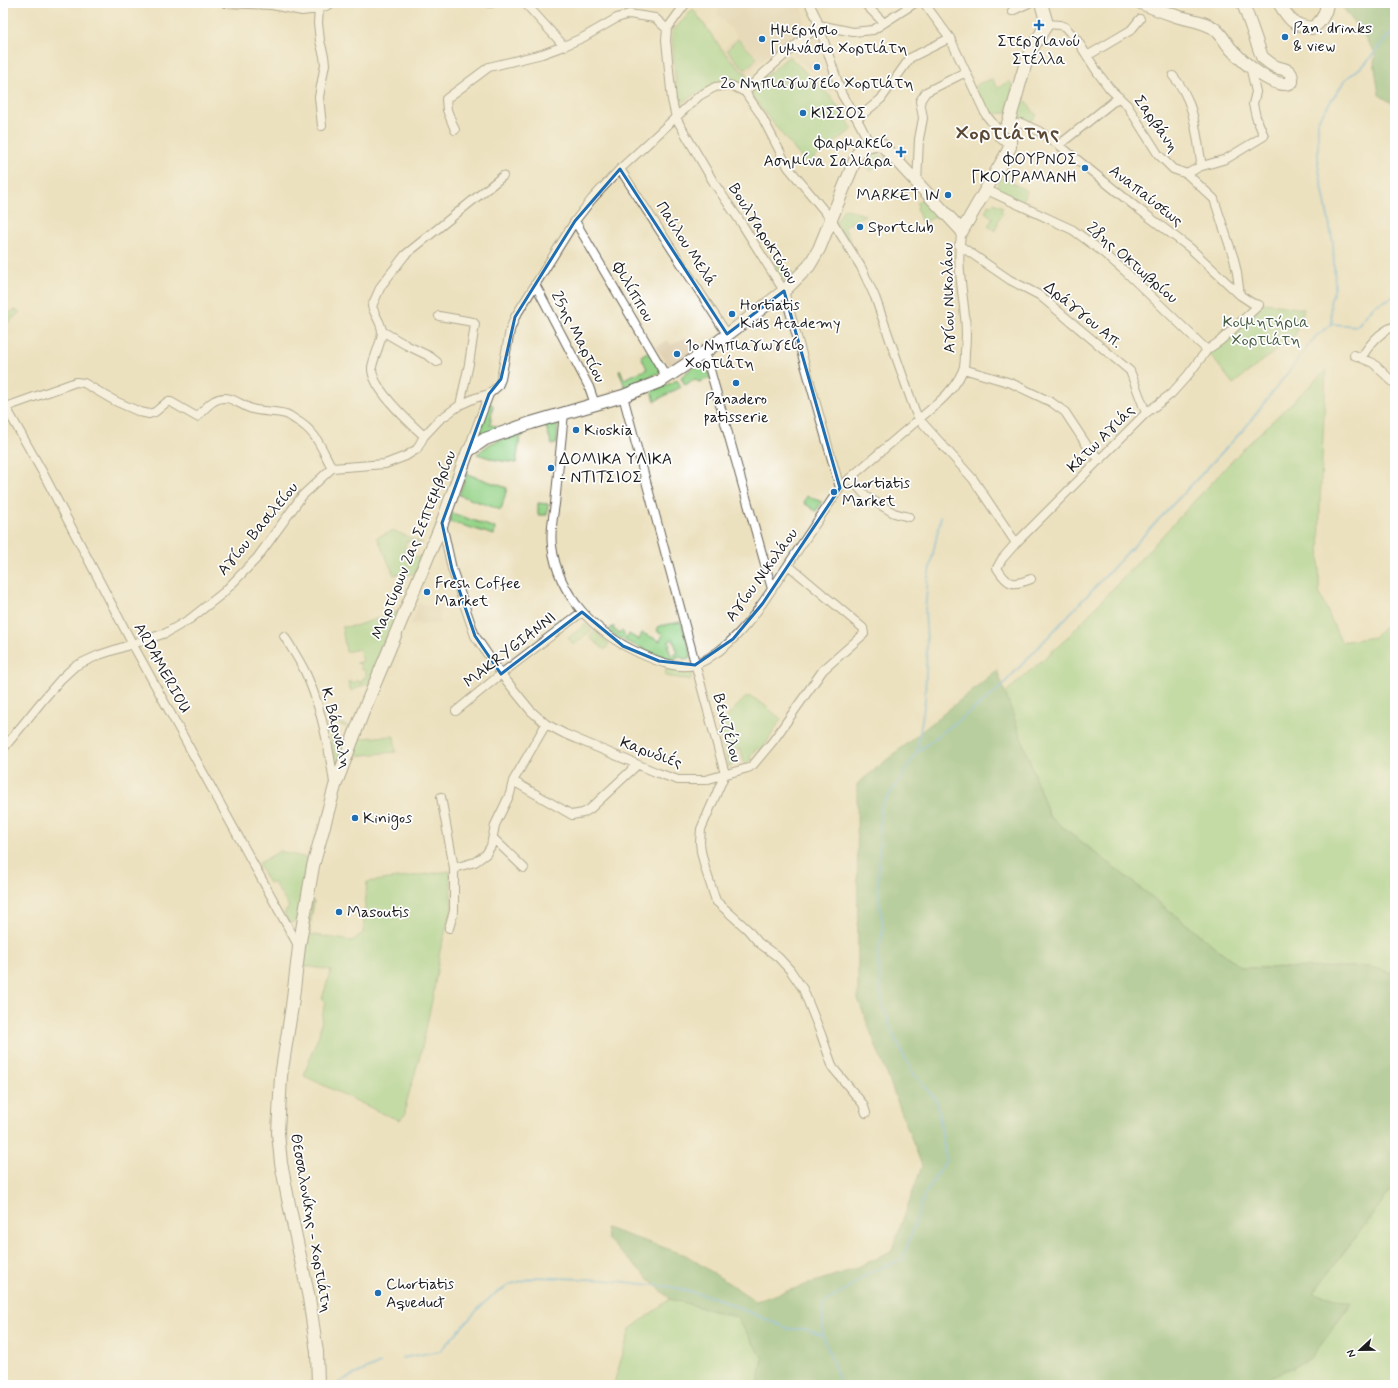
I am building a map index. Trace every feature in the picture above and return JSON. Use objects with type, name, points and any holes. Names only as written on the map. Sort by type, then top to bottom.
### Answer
[{"type":"street","points":[[225,3],[272,5],[302,11],[319,9],[333,3]]},
{"type":"street","points":[[525,3],[564,46]]},
{"type":"street","points":[[455,130],[447,110],[446,99],[489,67],[542,54],[564,46],[584,37],[617,18],[629,14],[655,18],[667,30],[686,3]]},
{"type":"street","points":[[809,3],[819,25],[842,95],[870,144],[882,145],[962,231],[987,190],[1010,147],[1007,132],[1027,59],[1032,47],[1047,24],[1041,3]]},
{"type":"street","points":[[864,3],[884,23]]},
{"type":"street","points":[[819,25],[853,32],[873,30],[915,3]]},
{"type":"street","points":[[924,3],[950,38],[986,115],[1007,132]]},
{"type":"street","points":[[1012,11],[1029,3]]},
{"type":"street","points":[[1141,3],[1155,5],[1214,28],[1232,49],[1250,66],[1269,79],[1280,84],[1289,84],[1292,82],[1293,76],[1288,70],[1268,63],[1262,57],[1243,3]]},
{"type":"street","points":[[1279,3],[1288,17],[1294,22],[1312,28],[1322,19],[1326,12],[1327,3]]},
{"type":"street","points":[[319,9],[318,23],[325,64],[318,97],[322,126]]},
{"type":"street","points":[[1087,56],[1131,30],[1140,19]]},
{"type":"street","name":"Σαρβάνη","points":[[1047,24],[1065,27],[1077,40],[1110,89],[1127,105],[1158,154],[1173,169],[1187,174],[1206,190],[1216,202],[1234,259],[1240,295]]},
{"type":"street","points":[[746,92],[764,73],[819,25]]},
{"type":"street","name":"Βουλγαροκτόνου","points":[[667,30],[666,40],[672,100],[676,118],[714,183],[784,291],[840,488]]},
{"type":"street","points":[[857,119],[881,99],[910,58],[950,38]]},
{"type":"street","points":[[1187,174],[1199,167],[1226,159],[1264,136],[1256,117],[1253,104],[1256,92],[1250,66]]},
{"type":"street","points":[[917,184],[919,139],[923,118],[920,101],[926,92],[966,72]]},
{"type":"street","points":[[1173,76],[1179,83],[1192,109],[1201,161],[1199,167]]},
{"type":"street","points":[[4,404],[76,382],[84,383],[115,401],[140,412],[149,414],[155,412],[167,402],[171,402],[198,417],[211,403],[220,398],[227,398],[254,410],[287,414],[306,426],[315,436],[332,468],[385,464],[406,456],[417,449],[424,436],[439,420],[475,398],[489,394],[498,386],[502,378],[510,330],[515,317],[575,221],[592,199],[620,169],[699,96],[715,86],[730,85],[746,92],[761,115],[788,167],[831,219],[861,267],[871,289],[919,419],[973,479],[1016,543]]},
{"type":"street","points":[[1059,144],[1119,97]]},
{"type":"street","name":"Αναπαύσεως","points":[[1007,132],[1017,124],[1021,123],[1039,131],[1059,144],[1190,248],[1240,295],[1252,303],[1259,305]]},
{"type":"street","name":"Μαρτύρων 2ας Σεπτεμβρίου","points":[[299,947],[313,866],[335,786],[363,712],[442,523],[468,452],[485,439],[531,423],[623,396],[667,378],[705,352],[784,291],[809,266],[819,249],[858,153],[863,147],[870,144]]},
{"type":"street","name":"Παύλου Μελά","points":[[620,169],[728,334]]},
{"type":"street","points":[[424,436],[390,402],[376,383],[372,367],[382,331],[372,306],[380,286],[405,255],[503,176]]},
{"type":"street","name":"28ης Οκτωβρίου","points":[[987,190],[1073,230],[1126,272],[1207,350]]},
{"type":"street","name":"Φιλίππου","points":[[575,221],[667,378]]},
{"type":"street","name":"Αγίου Νικολάου","points":[[695,665],[711,656],[733,639],[749,621],[840,488],[950,392],[963,369],[966,344],[966,318],[961,284],[959,245],[962,231]]},
{"type":"street","name":"Δράγγου Απ.","points":[[959,245],[1010,280],[1040,295],[1130,371],[1146,413]]},
{"type":"street","name":"25ης Μαρτίου","points":[[535,284],[589,387],[595,404]]},
{"type":"street","name":"Κάτω Αγιάς","points":[[1031,579],[1019,584],[1009,583],[997,568],[1002,559],[1016,543],[1146,413],[1171,394],[1188,376],[1207,350],[1220,341],[1259,305]]},
{"type":"street","points":[[439,316],[473,322],[475,324],[469,364],[460,406]]},
{"type":"street","points":[[1395,326],[1378,336],[1358,357],[1373,363],[1395,384]]},
{"type":"street","points":[[382,331],[429,356],[437,362]]},
{"type":"street","points":[[705,352],[772,589]]},
{"type":"street","points":[[963,369],[1011,383],[1051,402],[1065,412],[1088,447],[1100,460]]},
{"type":"street","points":[[468,452],[489,394]]},
{"type":"street","name":"Βενιζέλου","points":[[623,396],[725,774],[701,829],[701,851],[716,901],[747,929],[759,943],[778,957],[790,970],[802,989],[821,1034],[833,1068],[863,1104],[866,1113]]},
{"type":"street","name":"ARDAMERIOU","points":[[4,404],[43,473],[133,645],[299,947]]},
{"type":"street","points":[[564,413],[554,507],[552,545],[554,560],[562,581],[574,603],[582,612],[608,636],[623,646],[659,661],[677,665],[695,665]]},
{"type":"street","name":"Αγίου Βασιλείου","points":[[3,749],[61,679],[75,666],[99,655],[166,633],[190,618],[223,593],[257,558],[302,496],[332,468]]},
{"type":"street","points":[[850,478],[867,497],[894,513],[909,517]]},
{"type":"street","name":"Καρυδιές","points":[[442,523],[452,569],[475,636],[501,674],[531,710],[546,724],[565,734],[678,780],[704,780],[748,768],[753,765],[773,741],[823,670],[864,634],[863,628],[788,565]]},
{"type":"street","name":"MAKRYGIANNI","points":[[456,711],[501,674],[582,612]]},
{"type":"street","name":"Κ. Βάρναλη","points":[[284,636],[306,675],[315,697],[323,722],[335,786]]},
{"type":"street","points":[[454,868],[475,862],[486,854],[491,846],[495,825],[510,794],[513,782],[546,724]]},
{"type":"street","points":[[513,782],[572,815],[590,809],[637,764]]},
{"type":"street","points":[[441,797],[454,868],[454,911],[449,928]]},
{"type":"street","points":[[493,838],[524,868]]},
{"type":"street","name":"Θεσσαλονίκης - Χορτιάτη","points":[[299,947],[291,1014],[281,1076],[278,1134],[281,1163],[309,1298],[316,1352],[318,1385]]},
{"type":"highlighted area","points":[[620,169],[727,334],[784,291],[840,488],[763,603],[733,639],[695,665],[659,661],[623,646],[582,612],[501,674],[475,636],[452,569],[442,523],[489,394],[501,379],[515,317],[575,221]]},
{"type":"shaded area","name":"Ημερήσιο Γυμνάσιο Χορτιάτη","points":[[719,3],[801,3],[804,12],[804,29],[786,41],[747,73],[743,72],[723,49],[737,36],[717,14]]},
{"type":"shaded area","name":"2ο Νηπιαγωγείο Χορτιάτη","points":[[811,36],[819,38],[833,94],[792,53]]},
{"type":"shaded area","name":"1ο Νηπιαγωγείο Χορτιάτη","points":[[685,338],[695,352],[670,368],[656,347],[668,340],[671,345]]},
{"type":"shaded area","points":[[419,602],[425,606],[440,606],[440,624],[411,624]]},
{"type":"green space","points":[[1340,3],[1395,3],[1395,105],[1379,95],[1374,62],[1376,54]]},
{"type":"green space","points":[[693,9],[724,52],[743,72],[747,73],[745,89],[731,82],[695,94],[677,107],[672,32]]},
{"type":"green space","points":[[738,39],[757,58],[745,70],[727,50]]},
{"type":"green space","name":"ΚΙΣΣΟΣ","points":[[789,56],[831,97],[853,129],[806,164],[748,92]]},
{"type":"green space","points":[[992,79],[998,88],[1009,81],[1013,86],[1007,113],[991,114],[988,112],[975,87],[980,83]]},
{"type":"green space","points":[[1020,102],[1027,102],[1037,115],[1029,123],[1019,118],[1017,114]]},
{"type":"green space","points":[[871,152],[878,153],[886,159],[871,171],[862,163],[864,158]]},
{"type":"green space","points":[[1002,177],[1027,191],[1021,206],[993,192]]},
{"type":"green space","points":[[921,199],[937,216],[925,222],[921,221],[917,208],[917,203]]},
{"type":"green space","points":[[994,203],[1003,207],[1001,211],[1003,214],[1000,217],[995,231],[988,226],[993,218],[985,212],[989,204],[992,205]]},
{"type":"green space","points":[[844,208],[865,215],[844,227],[851,241],[848,243],[836,223]]},
{"type":"green space","points":[[779,262],[786,275],[791,271],[793,273],[785,280],[782,279],[775,265]]},
{"type":"green space","name":"Κοιμητήρια Χορτιάτη","points":[[1264,303],[1304,309],[1295,336],[1233,384],[1209,353]]},
{"type":"green space","points":[[15,310],[20,312],[3,327],[3,316]]},
{"type":"green space","points":[[649,351],[661,372],[625,387],[619,371],[620,369],[624,379],[647,369],[641,356]]},
{"type":"green space","points":[[703,359],[711,378],[699,382],[695,379],[685,385],[681,377]]},
{"type":"green space","points":[[1326,370],[1320,504],[1319,592],[1341,642],[1374,637],[1395,617],[1395,974],[1371,967],[1242,968],[1049,816],[1005,693],[1065,640],[1243,449]]},
{"type":"green space","points":[[677,380],[681,387],[655,401],[652,391]]},
{"type":"green space","points":[[489,403],[493,405],[490,425],[496,426],[498,429],[478,437]]},
{"type":"green space","points":[[558,419],[557,443],[552,445],[545,424]]},
{"type":"green space","points":[[523,431],[524,435],[520,437],[516,463],[496,460],[477,454],[490,444]]},
{"type":"green space","points":[[467,474],[507,488],[501,510],[459,495]]},
{"type":"green space","points":[[807,496],[822,502],[816,511],[804,503]]},
{"type":"green space","points":[[538,503],[548,504],[547,515],[538,515]]},
{"type":"green space","points":[[452,513],[495,528],[494,535],[449,522]]},
{"type":"green space","points":[[394,531],[423,543],[406,541],[404,556],[422,557],[414,575],[403,573],[394,575],[377,537]]},
{"type":"green space","points":[[399,611],[384,641],[369,683],[351,691],[348,682],[351,681],[352,683],[356,680],[360,681],[361,684],[363,678],[367,676],[365,673],[366,671],[361,669],[360,663],[357,664],[363,661],[359,649],[346,652],[342,627],[355,626]]},
{"type":"green space","points":[[681,622],[691,654],[689,658],[684,659],[681,657],[676,657],[675,660],[668,659],[625,641],[608,631],[613,626],[613,629],[619,633],[622,631],[627,638],[629,634],[639,640],[642,633],[660,641],[663,634],[657,631],[659,626]],"holes":[[[673,639],[678,653],[671,656],[668,646],[670,645],[669,641]]]},
{"type":"green space","points":[[586,624],[592,630],[574,645],[568,638]]},
{"type":"green space","points":[[594,631],[609,643],[605,650],[589,637]]},
{"type":"green space","points":[[666,667],[687,669],[693,675],[690,680],[665,676]]},
{"type":"green space","points":[[997,670],[1049,816],[1242,968],[1371,967],[1395,974],[1395,1185],[1313,1293],[1351,1303],[1311,1358],[1254,1385],[759,1385],[763,1358],[736,1317],[670,1299],[608,1240],[606,1228],[686,1255],[756,1301],[848,1271],[891,1252],[922,1166],[858,999],[857,784]]},
{"type":"green space","points":[[750,696],[763,704],[781,719],[761,752],[757,748],[750,757],[753,760],[744,764],[741,749],[729,751],[732,766],[728,766],[718,729],[732,711],[746,697]]},
{"type":"green space","points":[[334,720],[331,730],[335,731],[333,739],[343,743],[348,728],[338,724],[339,722],[351,728],[337,766],[327,723]]},
{"type":"green space","points":[[394,736],[396,752],[352,756],[359,738]]},
{"type":"green space","points":[[280,851],[307,858],[296,921],[291,923],[284,913],[289,907],[274,883],[269,883],[258,864]]},
{"type":"green space","points":[[450,871],[452,908],[440,951],[433,996],[421,1052],[406,1104],[405,1115],[400,1120],[386,1115],[304,1076],[319,1035],[325,1001],[322,999],[331,970],[304,966],[309,934],[352,941],[363,933],[367,882]]},
{"type":"green space","points":[[312,901],[314,902],[309,934],[307,934]]},
{"type":"green space","points":[[1395,1185],[1395,1385],[1254,1385],[1311,1358],[1351,1304],[1313,1293]]},
{"type":"green space","points":[[670,1299],[736,1317],[763,1358],[759,1385],[615,1385],[615,1380],[630,1329]]},
{"type":"waterway","points":[[1389,3],[1395,25]]},
{"type":"waterway","points":[[917,752],[996,692],[1245,428],[1316,336],[1332,324],[1330,303],[1335,287],[1333,243],[1318,165],[1318,120],[1346,79],[1365,64],[1395,28]]},
{"type":"waterway","points":[[1332,324],[1357,326],[1374,306],[1395,296]]},
{"type":"waterway","points":[[823,1336],[823,1304],[873,1271],[903,1259],[925,1194],[946,1160],[937,1101],[912,1072],[892,1032],[882,1003],[878,958],[883,927],[878,887],[881,806],[900,780],[917,752],[925,700],[927,643],[925,611],[928,577],[941,516]]},
{"type":"waterway","points":[[402,1358],[440,1351],[482,1305],[492,1296],[511,1284],[537,1277],[605,1280],[672,1287],[716,1298],[789,1329],[805,1329],[823,1336],[841,1385]]},
{"type":"waterway","points":[[335,1385],[380,1363]]},
{"type":"place","name":"Στεργιανού Στέλλα","points":[[1039,25]]},
{"type":"place","name":"Pan. drinks & view","points":[[1285,37]]},
{"type":"place","name":"Ημερήσιο Γυμνάσιο Χορτιάτη","points":[[762,39]]},
{"type":"place","name":"2ο Νηπιαγωγείο Χορτιάτη","points":[[817,67]]},
{"type":"place","name":"ΚΙΣΣΟΣ","points":[[803,113]]},
{"type":"place","name":"Φαρμακείο Ασημίνα Σαλιάρα","points":[[901,152]]},
{"type":"place","name":"ΦΟΥΡΝΟΣ ΓΚΟΥΡΑΜΑΝΗ","points":[[1085,168]]},
{"type":"place","name":"MARKET IN","points":[[948,195]]},
{"type":"place","name":"Sportclub","points":[[860,227]]},
{"type":"place","name":"Hortiatis Kids Academy","points":[[732,314]]},
{"type":"place","name":"1ο Νηπιαγωγείο Χορτιάτη","points":[[677,354]]},
{"type":"place","name":"Panadero patisserie","points":[[736,383]]},
{"type":"place","name":"Kioskia","points":[[576,430]]},
{"type":"place","name":"ΔΟΜΙΚΑ ΥΛΙΚΑ - ΝΤΙΤΣΙΟΣ","points":[[551,468]]},
{"type":"place","name":"Chortiatis Market","points":[[834,492]]},
{"type":"place","name":"Fresh Coffee Market","points":[[427,592]]},
{"type":"place","name":"Kinigos","points":[[355,818]]},
{"type":"place","name":"Masoutis","points":[[339,912]]},
{"type":"place","name":"Chortiatis Aqueduct","points":[[378,1293]]},
{"type":"district","name":"Χορτιάτης","points":[[1008,133]]}]
